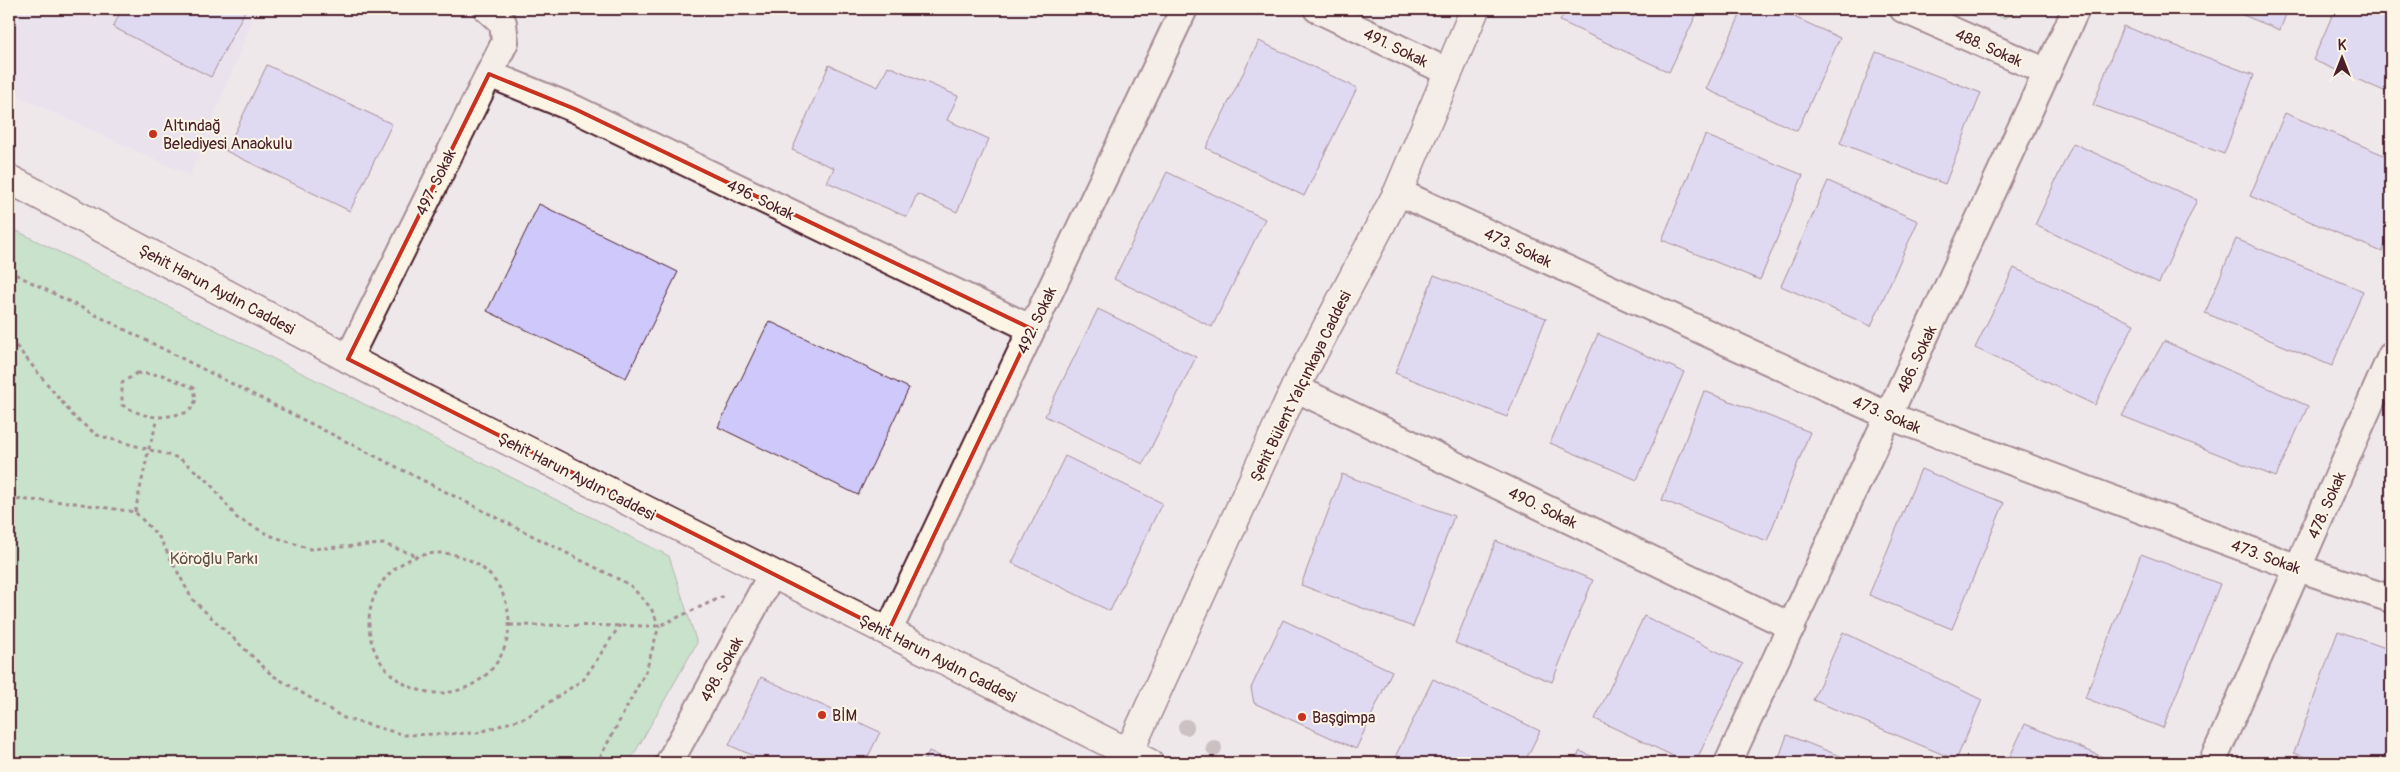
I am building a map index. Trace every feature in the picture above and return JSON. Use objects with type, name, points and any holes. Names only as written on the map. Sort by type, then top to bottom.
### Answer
[{"type":"main road","name":"Şehit Bülent Yalçınkaya Caddesi","points":[[1134,760],[1295,388],[1398,192],[1475,9]]},
{"type":"main road","name":"Şehit Harun Aydın Caddesi","points":[[9,179],[348,359],[888,632],[1134,760]]},
{"type":"street","name":"497. Sokak","points":[[348,359],[505,42],[503,23],[487,9]]},
{"type":"street","name":"492. Sokak","points":[[888,632],[1184,9]]},
{"type":"street","name":"491. Sokak","points":[[1317,9],[1448,72]]},
{"type":"street","name":"488. Sokak","points":[[1903,9],[2047,72]]},
{"type":"street","name":"486. Sokak","points":[[1728,763],[2076,9]]},
{"type":"street","name":"496. Sokak","points":[[489,74],[576,109],[1032,329]]},
{"type":"street","name":"473. Sokak","points":[[1398,192],[1889,416],[2298,568],[2391,600]]},
{"type":"street","name":"478. Sokak","points":[[2212,763],[2391,356]]},
{"type":"street","name":"490. Sokak","points":[[1295,388],[1792,626]]},
{"type":"street","name":"498. Sokak","points":[[669,763],[772,574]]},
{"type":"path","points":[[9,272],[630,585],[651,608],[659,626],[646,671],[597,763]]},
{"type":"path","points":[[9,342],[17,347],[75,418],[97,435],[149,448],[179,458],[208,482],[237,518],[269,535],[310,549],[384,544],[417,556]]},
{"type":"path","points":[[137,373],[154,374],[162,375],[194,388],[196,400],[189,412],[158,419],[137,413],[122,405],[122,383],[137,373]]},
{"type":"path","points":[[135,512],[149,448],[158,419]]},
{"type":"path","points":[[9,499],[68,502],[135,512],[159,537],[192,598],[272,675],[344,718],[405,734],[477,733],[527,717],[584,678],[620,625]]},
{"type":"path","points":[[440,552],[462,556],[482,567],[497,582],[507,602],[510,625],[505,648],[493,668],[475,683],[453,692],[430,692],[407,685],[388,671],[375,652],[369,629],[371,605],[380,584],[397,567],[417,556],[440,552]]},
{"type":"path","points":[[510,625],[659,626],[729,594]]},
{"type":"highlighted area","points":[[489,74],[575,109],[1032,329],[888,632],[348,359]]},
{"type":"shaded area","name":"Altındağ Belediyesi Anaokulu","points":[[9,9],[257,9],[190,176],[9,92]]},
{"type":"green space","points":[[1980,9],[2033,9],[2003,18]]},
{"type":"green space","name":"Köroğlu Parkı","points":[[9,227],[669,556],[697,643],[629,763],[9,763]]},
{"type":"building","points":[[122,9],[246,9],[211,77],[113,27]]},
{"type":"building","points":[[1566,9],[1699,9],[1669,72],[1560,21]]},
{"type":"building","points":[[1743,9],[1777,9],[1840,38],[1797,131],[1706,89]]},
{"type":"building","points":[[2228,9],[2288,9],[2280,30]]},
{"type":"building","points":[[2335,9],[2391,9],[2391,94],[2313,60]]},
{"type":"building","points":[[2123,26],[2254,75],[2224,154],[2093,105]]},
{"type":"building","points":[[1259,41],[1357,88],[1304,196],[1206,148]]},
{"type":"building","points":[[1876,52],[1981,93],[1945,184],[1840,143]]},
{"type":"building","points":[[267,65],[392,124],[350,211],[226,151]]},
{"type":"building","points":[[829,65],[878,87],[888,66],[958,96],[947,120],[989,139],[957,212],[917,194],[907,217],[827,182],[834,168],[792,150]]},
{"type":"building","points":[[2285,113],[2391,158],[2391,230],[2382,252],[2250,196]]},
{"type":"building","points":[[1705,135],[1803,175],[1760,280],[1662,240]]},
{"type":"building","points":[[2073,143],[2197,200],[2159,283],[2035,225]]},
{"type":"building","points":[[1167,172],[1265,219],[1212,327],[1114,279]]},
{"type":"building","points":[[1828,181],[1918,221],[1871,326],[1781,286]]},
{"type":"building","points":[[539,204],[678,272],[626,378],[487,311]]},
{"type":"building","points":[[2236,239],[2363,291],[2332,366],[2205,313]]},
{"type":"building","points":[[2014,268],[2134,324],[2095,405],[1975,348]]},
{"type":"building","points":[[1434,275],[1546,318],[1507,417],[1395,373]]},
{"type":"building","points":[[1098,309],[1196,357],[1143,464],[1045,416]]},
{"type":"building","points":[[769,321],[909,388],[858,495],[718,427]]},
{"type":"building","points":[[1598,334],[1684,372],[1637,480],[1550,443]]},
{"type":"building","points":[[2164,341],[2308,406],[2276,477],[2122,416]]},
{"type":"building","points":[[1704,391],[1810,432],[1767,541],[1662,500]]},
{"type":"building","points":[[1065,456],[1162,503],[1110,611],[1012,563]]},
{"type":"building","points":[[1921,469],[2004,503],[1952,629],[1869,595]]},
{"type":"building","points":[[1342,474],[1454,516],[1413,627],[1301,585]]},
{"type":"building","points":[[1496,541],[1593,580],[1552,682],[1455,643]]},
{"type":"building","points":[[2141,554],[2220,584],[2163,728],[2085,698]]},
{"type":"building","points":[[1644,616],[1743,664],[1695,763],[1688,763],[1595,719]]},
{"type":"building","points":[[1283,620],[1392,671],[1356,749],[1254,703],[1251,688]]},
{"type":"building","points":[[2338,631],[2391,650],[2391,763],[2322,763],[2294,753]]},
{"type":"building","points":[[1843,632],[1982,700],[1956,760],[1813,700]]},
{"type":"building","points":[[761,677],[880,732],[865,763],[769,763],[729,745]]},
{"type":"building","points":[[1433,679],[1540,731],[1524,763],[1392,763]]},
{"type":"building","points":[[2025,724],[2117,763],[2007,763]]},
{"type":"building","points":[[1787,735],[1858,763],[1777,763]]},
{"type":"building","points":[[929,751],[955,763],[923,763]]},
{"type":"building","points":[[1580,751],[1607,763],[1574,763]]},
{"type":"place","name":"Altındağ Belediyesi Anaokulu","points":[[153,134]]},
{"type":"place","name":"BİM","points":[[822,715]]},
{"type":"place","name":"Başgimpa","points":[[1302,717]]}]
